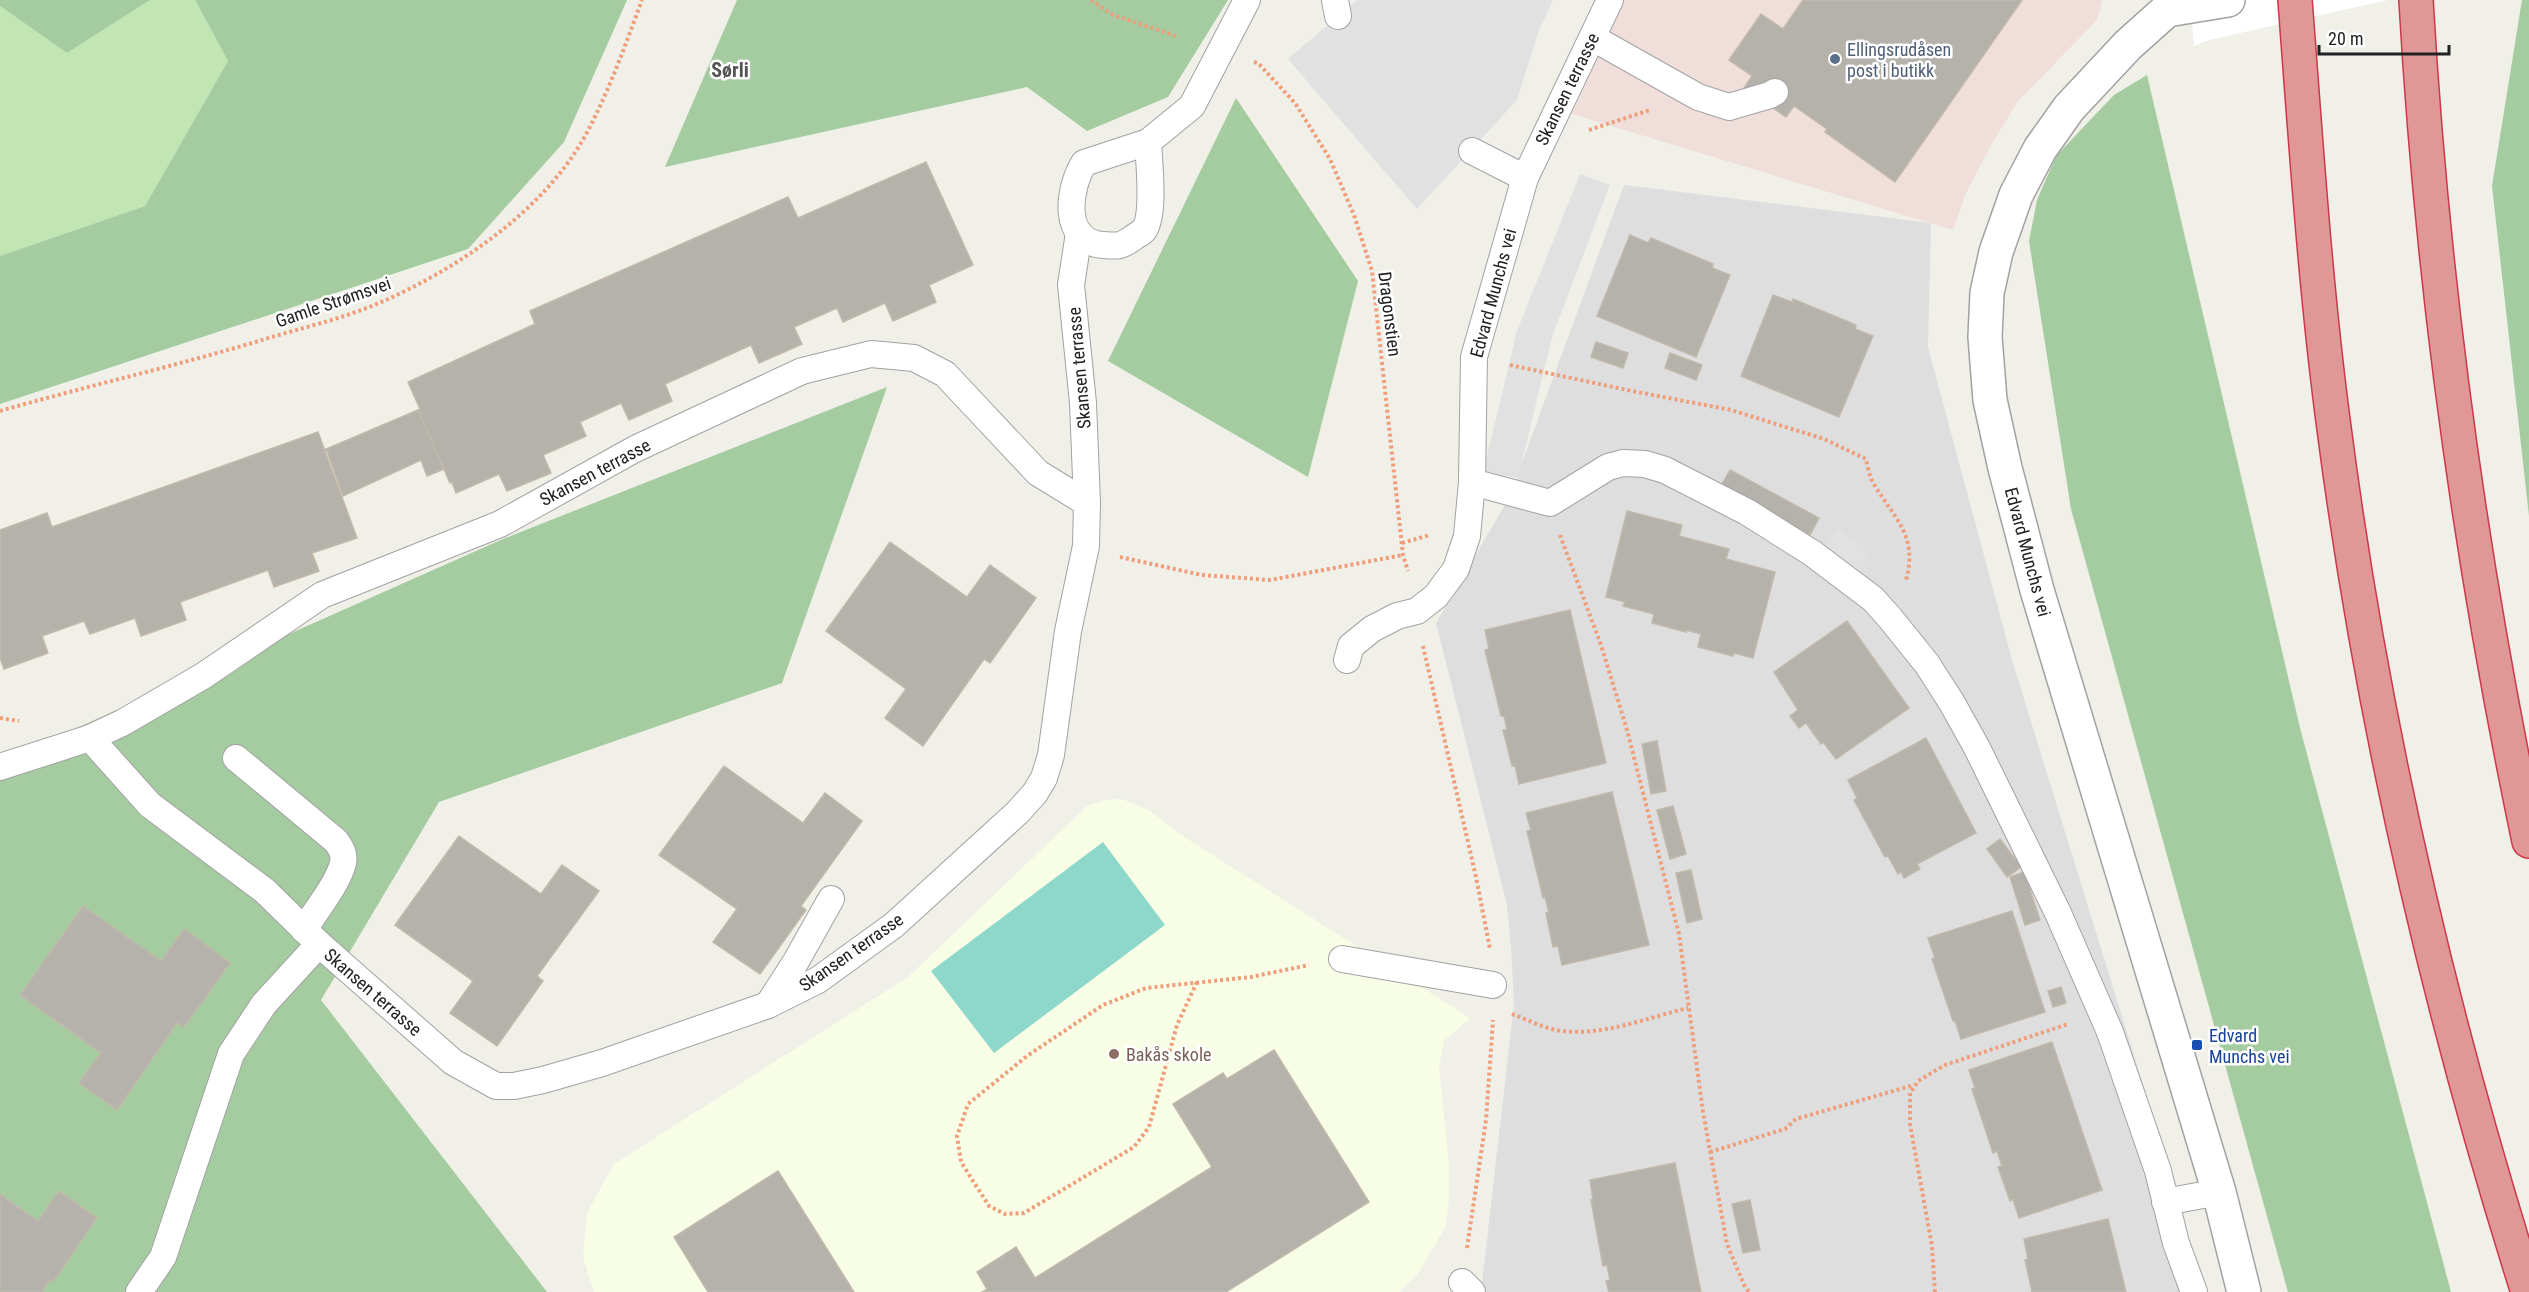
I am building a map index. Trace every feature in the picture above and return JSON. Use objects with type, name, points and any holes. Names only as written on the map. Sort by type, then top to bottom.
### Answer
[{"type":"highway","points":[[2295,0],[2319,294],[2334,429],[2363,620],[2414,874],[2474,1111],[2528,1292]]},
{"type":"highway","points":[[2416,0],[2423,121],[2433,226],[2456,418],[2479,573],[2529,841]]},
{"type":"street","name":"Edvard Munchs vei","points":[[2228,0],[2173,5],[2100,73],[2069,108],[2040,148],[2016,195],[1996,252],[1987,293],[1985,337],[1990,400],[2037,590],[2219,1192],[2244,1292]]},
{"type":"lane","name":"Skansen terrasse","points":[[90,738],[150,805],[265,891],[311,937],[453,1062],[496,1086],[514,1086],[543,1080],[592,1066],[768,1005],[818,980],[894,925],[1018,812],[1035,794],[1044,778],[1052,755],[1068,631],[1086,546],[1087,503],[1083,403],[1071,285],[1079,233],[1071,214],[1071,194],[1076,176],[1084,163],[1148,142],[1192,106],[1247,0]]},
{"type":"lane","name":"Skansen terrasse","points":[[1525,178],[1610,0]]},
{"type":"lane","points":[[1593,38],[1698,97],[1729,107],[1775,92]]},
{"type":"lane","points":[[1079,233],[1091,244],[1122,246],[1145,229],[1152,203],[1148,142]]},
{"type":"lane","points":[[1472,151],[1525,178]]},
{"type":"lane","name":"Edvard Munchs vei","points":[[1417,611],[1436,596],[1456,569],[1467,536],[1472,482],[1474,357],[1525,178]]},
{"type":"lane","name":"Skansen terrasse","points":[[0,767],[90,738],[122,723],[203,676],[322,595],[500,524],[635,449],[802,371],[871,354],[914,358],[945,374],[1038,473],[1087,503]]},
{"type":"lane","points":[[1472,482],[1550,503],[1608,467],[1645,464],[1665,470],[1748,512],[1812,553],[1872,599],[1890,618],[1927,664],[1977,748],[2058,913],[2102,1013],[2158,1171],[2176,1243],[2194,1292]]},
{"type":"lane","points":[[1347,660],[1351,646],[1372,629],[1397,616],[1417,611]]},
{"type":"lane","points":[[236,758],[336,841],[342,850],[343,863],[311,937]]},
{"type":"lane","points":[[768,1005],[795,963],[831,898]]},
{"type":"lane","name":"Skansen terrasse","points":[[139,1292],[163,1257],[231,1054],[311,937]]},
{"type":"lane","points":[[1342,959],[1493,986]]},
{"type":"lane","points":[[2165,1202],[2219,1192]]},
{"type":"path","name":"Gamle Strømsvei","points":[[0,411],[225,351],[377,304],[431,278],[476,250],[529,206],[583,139],[617,66],[642,0]]},
{"type":"path","points":[[1091,0],[1113,15],[1179,37]]},
{"type":"path","name":"Dragonstien","points":[[1251,61],[1257,63],[1294,103],[1330,159],[1354,215],[1372,271],[1403,555],[1414,590],[1417,611]]},
{"type":"path","points":[[1535,154],[1589,130],[1662,106],[1683,89]]},
{"type":"path","points":[[1474,357],[1731,410],[1824,439],[1866,459],[1873,484],[1898,516],[1907,537],[1910,558],[1907,576],[1900,600],[1890,618]]},
{"type":"path","points":[[1550,503],[1568,560],[1601,645],[1627,729],[1679,934],[1710,1152],[1727,1244],[1749,1292]]},
{"type":"path","points":[[1086,546],[1136,562],[1202,575],[1270,580],[1403,555]]},
{"type":"path","points":[[1197,982],[1177,1024],[1149,1128],[1134,1147],[1024,1213],[1005,1214],[989,1206],[961,1162],[957,1136],[968,1104],[1027,1056],[1104,1005],[1146,988],[1197,982],[1251,977],[1342,959]]},
{"type":"path","points":[[1502,1013],[1511,1013],[1553,1030],[1575,1032],[1602,1029],[1688,1008]]},
{"type":"path","points":[[1710,1152],[1785,1129],[1796,1119],[1914,1084],[1930,1072],[1945,1065],[2102,1013]]},
{"type":"path","points":[[1914,1084],[1908,1102],[1910,1124],[1932,1246],[1935,1292]]},
{"type":"shaded area","points":[[1357,0],[1553,0],[1539,30],[1517,100],[1417,209],[1288,59]]},
{"type":"shaded area","points":[[1624,0],[2102,0],[2097,20],[2018,101],[1966,193],[1953,230],[1572,114]]},
{"type":"shaded area","points":[[1580,174],[1610,185],[1552,337],[1518,478],[1483,473],[1517,331]]},
{"type":"shaded area","points":[[1624,185],[1931,223],[1928,347],[2012,660],[2158,1133],[2202,1292],[1481,1292],[1514,1004],[1511,947],[1507,905],[1436,623],[1509,498]]},
{"type":"shaded area","points":[[1838,529],[1868,551],[1858,576],[1823,549]]},
{"type":"shaded area","name":"Bakås skole","points":[[1122,799],[1148,810],[1189,840],[1470,1018],[1444,1041],[1439,1068],[1449,1165],[1446,1226],[1418,1274],[1399,1292],[594,1292],[583,1257],[587,1213],[614,1164],[908,977],[1087,806],[1107,800]]},
{"type":"shaded area","points":[[1103,842],[1165,925],[994,1053],[931,971]]},
{"type":"green space","points":[[0,0],[150,0],[67,53],[0,6]]},
{"type":"green space","points":[[150,0],[195,0],[228,61],[145,206],[0,256],[0,6],[67,53]]},
{"type":"green space","points":[[195,0],[627,0],[564,142],[468,249],[0,404],[0,256],[145,206],[228,61]]},
{"type":"green space","points":[[737,0],[1228,0],[1168,97],[1087,131],[1027,87],[665,167]]},
{"type":"green space","points":[[2522,0],[2529,0],[2529,516],[2492,186]]},
{"type":"green space","points":[[2147,75],[2300,728],[2451,1292],[2288,1292],[2071,509],[2029,241],[2037,200],[2056,156],[2114,95]]},
{"type":"green space","points":[[1236,98],[1358,281],[1308,477],[1108,361]]},
{"type":"green space","points":[[887,387],[782,683],[439,802],[321,1000],[547,1292],[0,1292],[0,762],[503,539]]},
{"type":"pier","points":[[2190,0],[2388,0],[2209,40],[2194,46]]},
{"type":"building","points":[[1803,0],[2022,0],[1895,182],[1825,132],[1827,129],[1794,106],[1786,117],[1744,88],[1752,76],[1729,60],[1761,14],[1783,29]]},
{"type":"building","points":[[926,162],[973,265],[929,285],[936,302],[893,321],[885,303],[843,322],[837,308],[794,327],[802,344],[759,363],[751,345],[665,384],[672,401],[629,420],[621,403],[580,422],[586,436],[543,455],[551,473],[507,491],[499,474],[456,493],[418,410],[420,409],[408,382],[535,324],[530,311],[788,197],[798,218]]},
{"type":"building","points":[[1630,235],[1648,243],[1651,238],[1713,264],[1712,268],[1730,275],[1696,357],[1597,316]]},
{"type":"building","points":[[1773,295],[1792,302],[1793,299],[1856,325],[1855,329],[1873,336],[1839,417],[1741,376]]},
{"type":"building","points":[[1596,342],[1628,353],[1623,368],[1591,357]]},
{"type":"building","points":[[1670,353],[1702,365],[1696,380],[1665,368]]},
{"type":"building","points":[[418,410],[444,469],[427,476],[421,460],[343,496],[327,451],[324,450]]},
{"type":"building","points":[[318,432],[357,538],[312,553],[319,571],[274,587],[268,570],[180,602],[186,620],[141,636],[135,618],[90,634],[84,621],[42,636],[48,653],[4,669],[0,658],[0,530],[47,513],[52,527]]},
{"type":"building","points":[[1730,470],[1819,518],[1810,535],[1721,486]]},
{"type":"building","points":[[1627,511],[1682,525],[1679,536],[1729,549],[1726,559],[1775,572],[1753,658],[1734,653],[1733,656],[1698,647],[1701,634],[1652,623],[1654,614],[1623,606],[1625,602],[1606,597]]},
{"type":"building","points":[[890,542],[967,597],[990,565],[1036,598],[990,663],[984,659],[923,746],[885,718],[906,689],[826,631]]},
{"type":"building","points":[[1570,610],[1606,763],[1519,784],[1515,765],[1512,766],[1503,730],[1507,730],[1504,716],[1501,716],[1485,650],[1489,649],[1485,630]]},
{"type":"building","points":[[1847,621],[1909,708],[1836,759],[1823,742],[1821,744],[1806,723],[1799,728],[1790,716],[1798,710],[1774,672]]},
{"type":"building","points":[[1926,738],[1976,833],[1917,864],[1920,869],[1904,878],[1901,872],[1898,874],[1888,856],[1885,857],[1854,800],[1857,798],[1848,780]]},
{"type":"building","points":[[1657,741],[1666,791],[1651,794],[1642,744]]},
{"type":"building","points":[[724,766],[803,823],[825,793],[862,821],[801,906],[806,910],[760,974],[713,942],[737,909],[659,855]]},
{"type":"building","points":[[1612,792],[1649,945],[1562,965],[1558,946],[1553,947],[1546,913],[1549,912],[1545,897],[1543,898],[1527,831],[1531,830],[1526,813]]},
{"type":"building","points":[[1673,806],[1686,854],[1670,859],[1657,810]]},
{"type":"building","points":[[459,836],[541,894],[562,865],[599,891],[537,976],[543,981],[497,1046],[450,1013],[473,981],[395,925]]},
{"type":"building","points":[[2000,839],[2021,867],[2007,877],[1987,849]]},
{"type":"building","points":[[1691,870],[1702,919],[1687,923],[1676,873]]},
{"type":"building","points":[[2024,872],[2040,920],[2025,925],[2010,877]]},
{"type":"building","points":[[83,906],[161,961],[184,929],[230,963],[184,1027],[177,1023],[117,1110],[79,1083],[101,1053],[20,995]]},
{"type":"building","points":[[2012,911],[2045,1012],[1961,1039],[1932,959],[1935,958],[1928,938]]},
{"type":"building","points":[[2061,987],[2066,1003],[2053,1007],[2048,991]]},
{"type":"building","points":[[2052,1042],[2102,1190],[2019,1218],[2013,1199],[2010,1201],[1998,1167],[2002,1166],[1997,1151],[1993,1153],[1972,1089],[1975,1088],[1969,1070]]},
{"type":"building","points":[[1274,1050],[1369,1202],[1226,1292],[982,1292],[987,1289],[977,1272],[1016,1247],[1035,1278],[1212,1167],[1173,1104],[1223,1073],[1227,1079]]},
{"type":"building","points":[[1675,1163],[1701,1292],[1609,1292],[1606,1281],[1610,1280],[1607,1265],[1603,1266],[1591,1200],[1593,1200],[1590,1180]]},
{"type":"building","points":[[778,1171],[854,1292],[708,1292],[674,1237]]},
{"type":"building","points":[[59,1191],[97,1218],[53,1282],[50,1280],[42,1292],[0,1292],[0,1194],[38,1221]]},
{"type":"building","points":[[1750,1200],[1760,1250],[1743,1253],[1732,1204]]},
{"type":"building","points":[[2108,1219],[2126,1292],[2032,1292],[2025,1260],[2028,1259],[2024,1239]]},
{"type":"place","name":"Ellingsrudåsen post i butikk","points":[[1835,59]]},
{"type":"place","name":"Edvard Munchs vei","points":[[2197,1045]]},
{"type":"place","name":"Bakås skole","points":[[1114,1054]]},
{"type":"district","name":"Sørli","points":[[730,70]]}]
